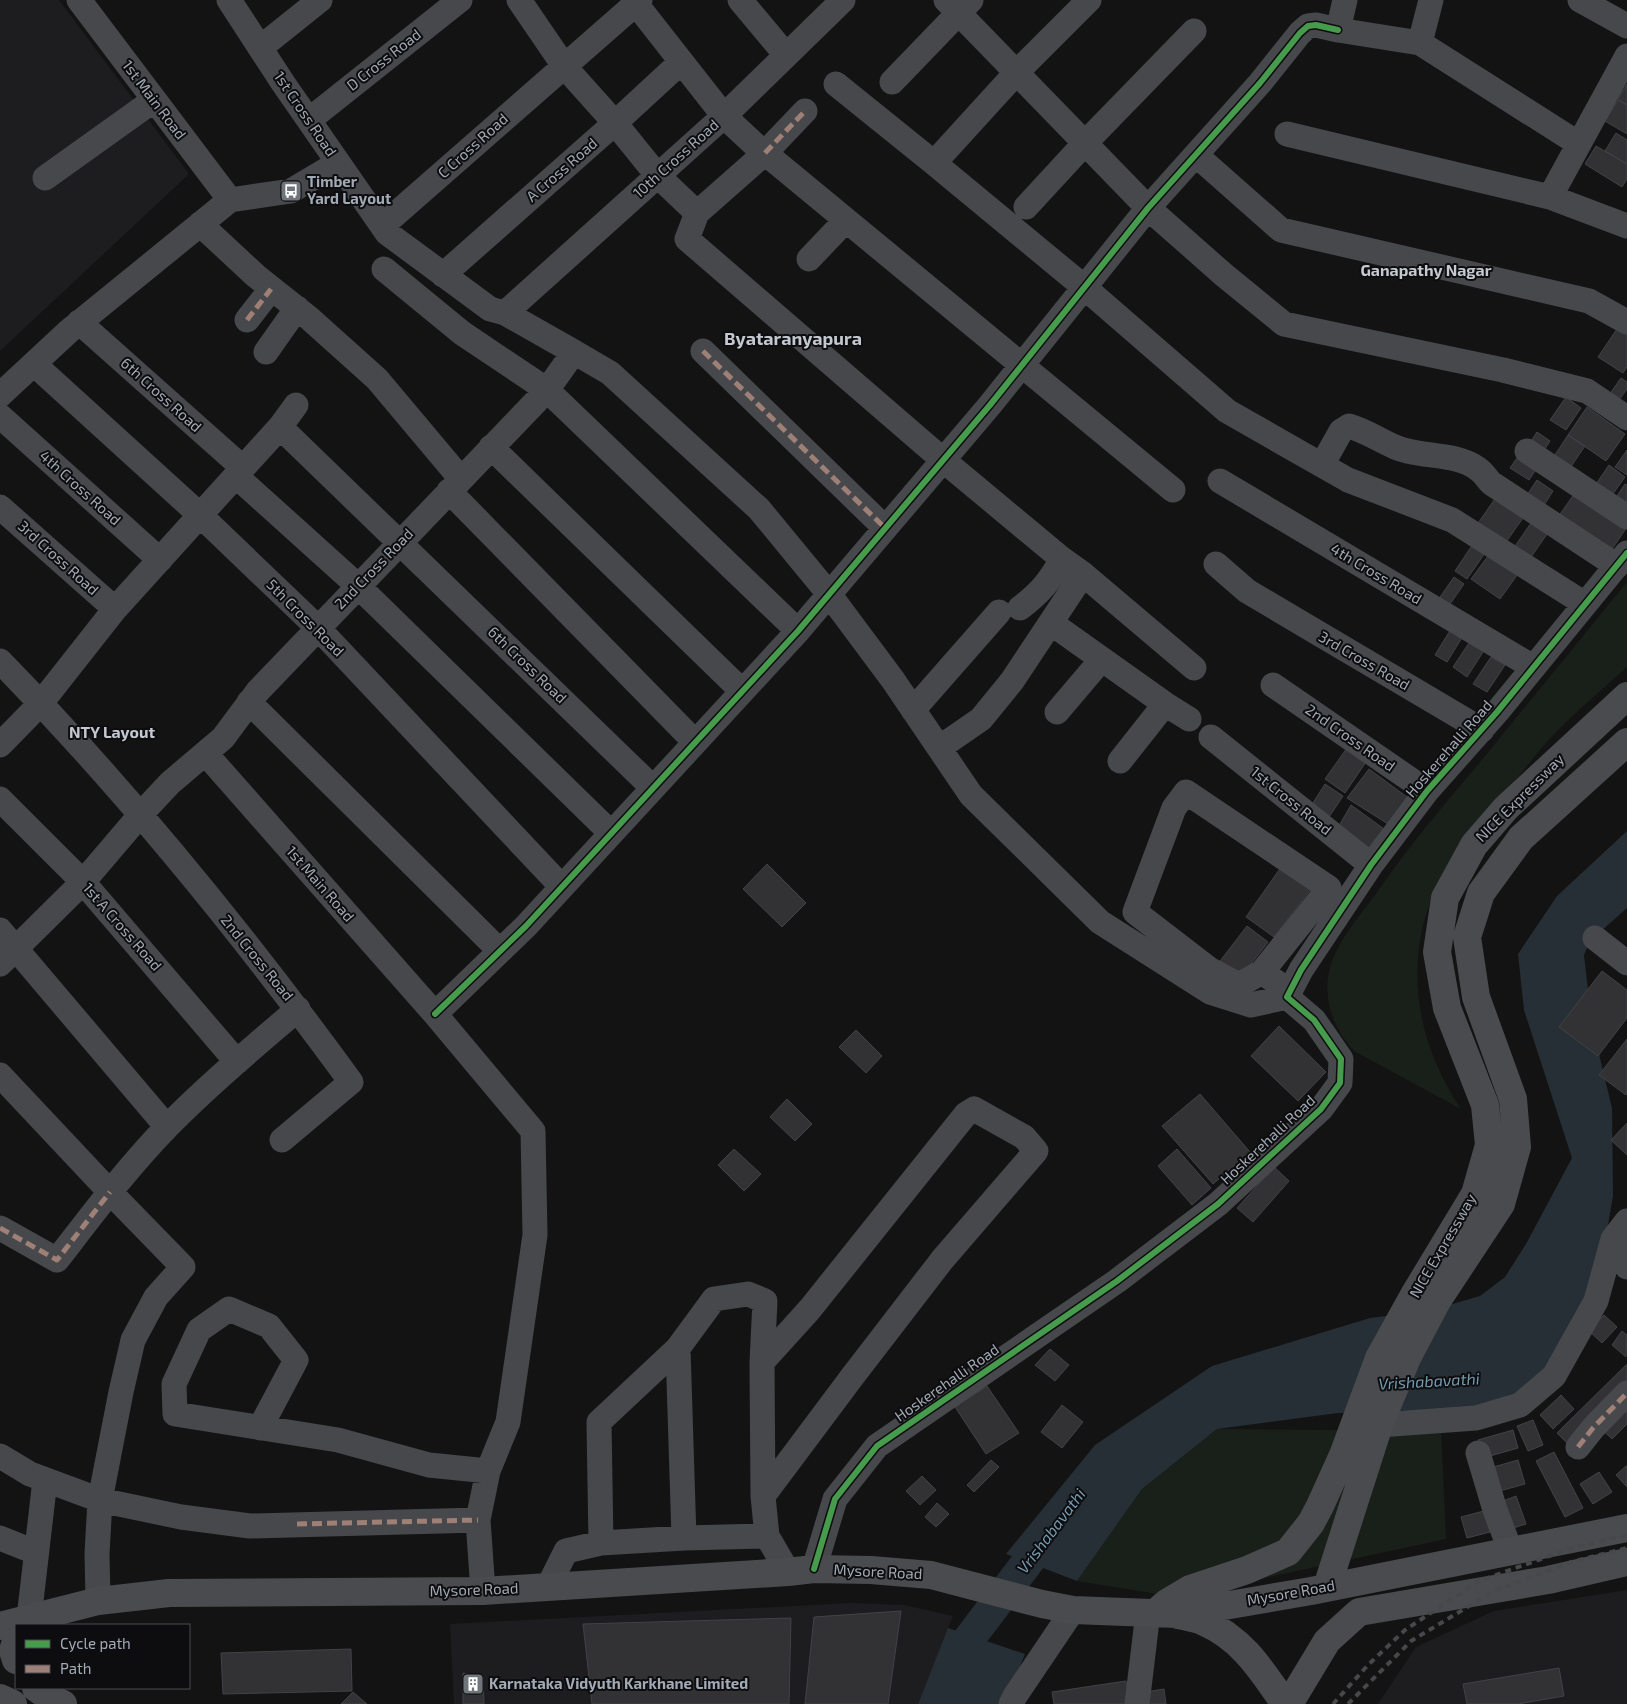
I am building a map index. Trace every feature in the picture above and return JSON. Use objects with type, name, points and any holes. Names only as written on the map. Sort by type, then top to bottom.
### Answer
[{"type":"highway","name":"NICE Expressway","points":[[1159,1614],[1168,1602],[1190,1590],[1247,1570],[1288,1552],[1311,1523],[1343,1456],[1374,1416],[1407,1358],[1425,1298],[1475,1194],[1489,1145],[1485,1104],[1447,1008],[1437,952],[1445,898],[1474,845],[1506,808],[1627,696]]},
{"type":"highway","name":"NICE Expressway","points":[[1425,1298],[1501,1204],[1517,1147],[1513,1099],[1476,997],[1468,936],[1481,893],[1521,838],[1627,742]]},
{"type":"highway","name":"NICE Expressway","points":[[1327,1587],[1374,1416]]},
{"type":"highway","name":"Mysore Road","points":[[0,1626],[27,1621],[98,1601],[168,1593],[483,1591],[801,1571],[871,1570],[938,1577],[1042,1604],[1073,1610],[1159,1614],[1327,1587],[1627,1528]]},
{"type":"highway","points":[[1289,1704],[1326,1641],[1359,1612],[1548,1580],[1627,1562]]},
{"type":"highway","points":[[1159,1614],[1204,1622],[1233,1639],[1256,1661],[1285,1704]]},
{"type":"highway","points":[[37,1689],[63,1704]]},
{"type":"highway","points":[[0,1698],[13,1704]]},
{"type":"street","name":"1st Main Road","points":[[79,0],[230,200]]},
{"type":"street","name":"1st Cross Road","points":[[229,0],[387,233],[490,309],[504,313],[610,374],[759,509],[829,594],[913,710],[971,795],[1100,922],[1210,992],[1251,1005],[1288,994]]},
{"type":"street","points":[[260,48],[320,0]]},
{"type":"street","name":"D Cross Road","points":[[309,120],[460,0]]},
{"type":"street","points":[[519,0],[564,66],[615,123],[656,175],[696,213]]},
{"type":"street","points":[[740,0],[786,55]]},
{"type":"street","name":"10th Cross Road","points":[[504,313],[519,302],[656,175],[724,116],[842,0]]},
{"type":"street","points":[[934,163],[1017,72],[1089,0]]},
{"type":"street","points":[[1338,30],[1345,0]]},
{"type":"street","points":[[1420,43],[1431,0]]},
{"type":"street","points":[[1580,0],[1627,26]]},
{"type":"street","points":[[636,1],[680,63],[724,116],[764,153],[1023,364],[1173,490]]},
{"type":"street","name":"C Cross Road","points":[[382,226],[636,1]]},
{"type":"street","points":[[892,82],[958,4],[1017,72],[1148,208],[1224,275],[1284,324],[1503,370],[1587,391],[1627,418]]},
{"type":"street","points":[[435,1014],[562,887],[798,631],[1023,364],[1148,208],[1260,83],[1300,33],[1308,26],[1316,25],[1420,43],[1579,144]]},
{"type":"street","points":[[1026,207],[1085,143],[1194,31]]},
{"type":"street","points":[[1550,198],[1627,56]]},
{"type":"street","name":"A Cross Road","points":[[443,275],[680,63]]},
{"type":"street","points":[[836,84],[1084,287],[1227,411],[1348,480],[1452,520],[1585,604]]},
{"type":"street","points":[[45,178],[154,100]]},
{"type":"street","points":[[805,111],[764,153],[696,213],[687,239],[943,460],[1062,559],[1083,574],[1194,668]]},
{"type":"street","points":[[1287,134],[1550,198],[1627,226]]},
{"type":"street","points":[[1196,155],[1281,230],[1589,301],[1627,322]]},
{"type":"street","points":[[0,395],[79,322],[230,200],[291,190],[338,163]]},
{"type":"street","points":[[809,259],[846,220]]},
{"type":"street","points":[[200,224],[377,379],[455,485],[696,742]]},
{"type":"street","points":[[384,269],[462,333],[547,390],[798,631]]},
{"type":"street","points":[[247,320],[271,288]]},
{"type":"street","points":[[266,352],[296,308]]},
{"type":"street","name":"6th Cross Road","points":[[79,322],[358,586],[611,833]]},
{"type":"street","points":[[703,351],[885,528]]},
{"type":"street","name":"2nd Cross Road","points":[[5,947],[83,882],[170,783],[223,738],[258,691],[547,390],[574,352]]},
{"type":"street","name":"5th Cross Road","points":[[34,364],[200,515],[318,628],[562,887]]},
{"type":"street","points":[[0,745],[41,703],[115,609],[280,427],[296,406]]},
{"type":"street","name":"4th Cross Road","points":[[0,416],[160,560]]},
{"type":"street","points":[[1322,465],[1341,431],[1349,426],[1364,430],[1400,449],[1460,461],[1477,468],[1491,483],[1622,559]]},
{"type":"street","name":"6th Cross Road","points":[[280,427],[653,788]]},
{"type":"street","points":[[491,447],[742,691]]},
{"type":"street","points":[[1527,451],[1627,517]]},
{"type":"street","name":"4th Cross Road","points":[[1220,481],[1533,668]]},
{"type":"street","name":"3rd Cross Road","points":[[0,507],[115,609]]},
{"type":"street","points":[[913,710],[1009,610],[1037,595],[1051,579],[1062,559]]},
{"type":"street","name":"Hoskerehalli Road","points":[[801,1571],[835,1499],[876,1446],[1117,1281],[1218,1204],[1321,1109],[1340,1084],[1341,1059],[1314,1020],[1288,994],[1301,970],[1371,865],[1427,792],[1482,730],[1622,559]]},
{"type":"street","name":"3rd Cross Road","points":[[1216,564],[1246,591],[1482,730]]},
{"type":"street","points":[[939,748],[981,719],[1012,681],[1083,574]]},
{"type":"street","points":[[1051,623],[1189,719]]},
{"type":"street","points":[[1057,712],[1102,659]]},
{"type":"street","name":"2nd Cross Road","points":[[0,661],[41,703],[141,814],[298,1010],[351,1082],[282,1140]]},
{"type":"street","name":"2nd Cross Road","points":[[1273,685],[1427,792]]},
{"type":"street","points":[[249,702],[500,951]]},
{"type":"street","points":[[1120,762],[1165,704]]},
{"type":"street","name":"1st Cross Road","points":[[1211,737],[1371,865]]},
{"type":"street","name":"1st Main Road","points":[[206,754],[435,1014],[533,1131],[536,1235],[508,1422],[488,1471],[478,1520],[483,1591]]},
{"type":"street","points":[[1186,792],[1330,888],[1262,972],[1239,986],[1209,969],[1135,912],[1174,808],[1186,792]]},
{"type":"street","name":"1st A Cross Road","points":[[0,799],[83,882],[237,1062]]},
{"type":"street","points":[[1595,938],[1627,963]]},
{"type":"street","points":[[5,947],[167,1127]]},
{"type":"street","points":[[1262,972],[1288,994]]},
{"type":"street","points":[[0,1228],[57,1260],[110,1192],[167,1127],[237,1062],[298,1010]]},
{"type":"street","points":[[0,1075],[183,1267],[156,1297],[133,1340],[100,1500],[97,1554],[98,1601]]},
{"type":"street","points":[[762,1362],[810,1309],[966,1114],[974,1109],[1024,1137],[1036,1151],[942,1260],[763,1496]]},
{"type":"street","points":[[1620,1230],[1627,1267]]},
{"type":"street","points":[[1374,1416],[1476,1418],[1520,1405],[1554,1376],[1596,1301],[1620,1230]]},
{"type":"street","points":[[602,1544],[599,1422],[678,1348],[714,1299],[748,1294],[765,1301],[762,1362],[763,1496],[767,1536],[801,1571]]},
{"type":"street","points":[[260,1428],[296,1360],[269,1326],[229,1309],[198,1330],[174,1384],[175,1414],[260,1428],[338,1440],[429,1465],[488,1471]]},
{"type":"street","points":[[678,1348],[684,1538]]},
{"type":"street","points":[[1578,1447],[1593,1428],[1627,1393]]},
{"type":"street","points":[[1478,1453],[1495,1510],[1511,1552]]},
{"type":"street","points":[[0,1456],[30,1474],[100,1500],[181,1517],[250,1526],[478,1520]]},
{"type":"street","points":[[27,1621],[45,1480]]},
{"type":"street","points":[[548,1587],[566,1551],[602,1544],[684,1538],[767,1536]]},
{"type":"street","points":[[0,1538],[35,1552]]},
{"type":"street","points":[[1011,1704],[1073,1610]]},
{"type":"street","points":[[1137,1704],[1146,1629],[1159,1614]]},
{"type":"shaded area","points":[[0,0],[59,0],[189,174],[0,351]]},
{"type":"shaded area","points":[[1627,582],[1627,667],[1576,712],[1553,736],[1469,835],[1444,870],[1427,912],[1420,941],[1417,970],[1419,999],[1424,1027],[1433,1055],[1445,1083],[1461,1109],[1354,1051],[1340,1033],[1331,1012],[1327,991],[1333,958],[1358,918],[1430,822]]},
{"type":"shaded area","points":[[1217,1429],[1441,1431],[1446,1539],[1176,1597],[1077,1581],[1142,1489]]},
{"type":"shaded area","points":[[1627,1590],[1627,1704],[1378,1704],[1416,1647],[1494,1611]]},
{"type":"shaded area","name":"Karnataka Vidyuth Karkhane Limited","points":[[851,1603],[904,1605],[953,1616],[918,1704],[454,1704],[450,1624]]},
{"type":"water","points":[[1627,831],[1627,908],[1590,941],[1584,955],[1592,1025],[1612,1108],[1613,1196],[1598,1282],[1572,1336],[1531,1387],[1486,1408],[1338,1413],[1217,1429],[1142,1489],[1077,1581],[1006,1554],[1095,1445],[1212,1366],[1370,1318],[1432,1310],[1480,1296],[1505,1277],[1526,1244],[1572,1158],[1524,1010],[1518,954],[1557,896]]},
{"type":"water","points":[[948,1628],[1025,1654],[1005,1704],[918,1704]]},
{"type":"building","points":[[1627,84],[1627,105],[1618,99]]},
{"type":"building","points":[[1618,100],[1627,105],[1627,134],[1605,121]]},
{"type":"building","points":[[1616,133],[1627,140],[1627,164],[1605,151]]},
{"type":"building","points":[[1596,146],[1627,164],[1627,179],[1622,187],[1585,164]]},
{"type":"building","points":[[1619,326],[1627,332],[1627,367],[1623,373],[1598,357]]},
{"type":"building","points":[[1621,378],[1627,382],[1627,389],[1616,404],[1607,398]]},
{"type":"building","points":[[1566,397],[1581,408],[1566,430],[1550,420]]},
{"type":"building","points":[[1587,407],[1625,434],[1606,461],[1568,435]]},
{"type":"building","points":[[1537,432],[1550,441],[1541,455],[1528,446]]},
{"type":"building","points":[[1568,435],[1585,446],[1570,468],[1553,458]]},
{"type":"building","points":[[1627,450],[1627,475],[1615,467]]},
{"type":"building","points":[[1517,458],[1535,471],[1529,480],[1510,468]]},
{"type":"building","points":[[1609,465],[1625,477],[1610,498],[1594,487]]},
{"type":"building","points":[[1537,480],[1553,491],[1541,510],[1525,498]]},
{"type":"building","points":[[1625,484],[1627,485],[1627,506],[1613,502]]},
{"type":"building","points":[[1577,490],[1627,527],[1608,555],[1556,520]]},
{"type":"building","points":[[1497,496],[1525,515],[1504,545],[1476,526]]},
{"type":"building","points":[[1531,523],[1547,534],[1527,563],[1511,552]]},
{"type":"building","points":[[1475,541],[1487,550],[1467,579],[1455,571]]},
{"type":"building","points":[[1491,552],[1520,571],[1500,599],[1471,579]]},
{"type":"building","points":[[1454,577],[1464,584],[1448,607],[1438,600]]},
{"type":"building","points":[[1451,629],[1463,636],[1447,662],[1435,655]]},
{"type":"building","points":[[1471,640],[1485,649],[1467,677],[1453,667]]},
{"type":"building","points":[[1491,657],[1505,665],[1487,692],[1473,684]]},
{"type":"building","points":[[1347,748],[1366,762],[1345,793],[1325,779]]},
{"type":"building","points":[[1369,769],[1407,797],[1388,824],[1347,798]]},
{"type":"building","points":[[1325,784],[1343,796],[1329,817],[1311,806]]},
{"type":"building","points":[[1351,805],[1384,829],[1367,853],[1336,831]]},
{"type":"building","points":[[1284,863],[1314,885],[1274,937],[1246,917]]},
{"type":"building","points":[[767,864],[806,903],[782,927],[743,889]]},
{"type":"building","points":[[1247,926],[1268,942],[1238,981],[1214,969]]},
{"type":"building","points":[[1602,971],[1627,990],[1627,1018],[1598,1056],[1559,1027]]},
{"type":"building","points":[[1279,1026],[1326,1072],[1298,1101],[1251,1056]]},
{"type":"building","points":[[856,1030],[882,1056],[866,1073],[839,1047]]},
{"type":"building","points":[[1627,1039],[1627,1093],[1626,1095],[1599,1075]]},
{"type":"building","points":[[1200,1094],[1250,1152],[1213,1184],[1162,1126]]},
{"type":"building","points":[[787,1099],[812,1124],[795,1141],[770,1117]]},
{"type":"building","points":[[1627,1123],[1627,1155],[1611,1140]]},
{"type":"building","points":[[734,1149],[761,1174],[744,1191],[718,1165]]},
{"type":"building","points":[[1177,1149],[1211,1188],[1192,1205],[1158,1166]]},
{"type":"building","points":[[1274,1167],[1289,1181],[1253,1222],[1237,1208]]},
{"type":"building","points":[[1604,1315],[1617,1327],[1602,1343],[1589,1331]]},
{"type":"building","points":[[1622,1331],[1627,1335],[1626,1357],[1612,1345]]},
{"type":"building","points":[[1050,1349],[1069,1365],[1055,1381],[1035,1365]]},
{"type":"building","points":[[1627,1364],[1627,1388],[1569,1445],[1557,1433]]},
{"type":"building","points":[[987,1386],[1019,1433],[986,1454],[955,1407]]},
{"type":"building","points":[[1561,1395],[1574,1409],[1553,1429],[1540,1415]]},
{"type":"building","points":[[1627,1396],[1627,1424],[1612,1439],[1598,1426]]},
{"type":"building","points":[[1062,1405],[1083,1422],[1062,1448],[1041,1432]]},
{"type":"building","points":[[1533,1420],[1543,1445],[1528,1451],[1517,1426]]},
{"type":"building","points":[[1513,1430],[1518,1448],[1483,1458],[1478,1440]]},
{"type":"building","points":[[1554,1452],[1583,1508],[1565,1517],[1536,1461]]},
{"type":"building","points":[[991,1460],[999,1467],[974,1492],[967,1485]]},
{"type":"building","points":[[1518,1460],[1525,1484],[1496,1492],[1490,1468]]},
{"type":"building","points":[[1627,1466],[1627,1487],[1616,1475]]},
{"type":"building","points":[[1599,1472],[1612,1492],[1593,1504],[1580,1484]]},
{"type":"building","points":[[922,1476],[936,1490],[920,1505],[906,1491]]},
{"type":"building","points":[[1516,1496],[1526,1524],[1507,1530],[1498,1503]]},
{"type":"building","points":[[937,1503],[949,1514],[936,1527],[925,1517]]},
{"type":"building","points":[[1484,1511],[1490,1532],[1467,1538],[1461,1517]]},
{"type":"building","points":[[901,1611],[888,1704],[805,1704],[814,1617]]},
{"type":"building","points":[[791,1618],[789,1704],[592,1704],[583,1624]]},
{"type":"building","points":[[351,1649],[352,1691],[223,1694],[221,1653]]},
{"type":"building","points":[[1559,1668],[1564,1696],[1518,1704],[1467,1704],[1463,1684]]},
{"type":"building","name":"Karnataka Vidyuth Karkhane Limited","points":[[463,1673],[483,1677],[484,1704],[463,1704]]},
{"type":"building","points":[[1126,1681],[1130,1704],[1054,1704],[1052,1692]]},
{"type":"building","points":[[1164,1689],[1166,1704],[1148,1704],[1146,1692]]},
{"type":"building","points":[[353,1692],[367,1704],[341,1704]]},
{"type":"waterway","name":"Vrishabavathi","points":[[946,1704],[969,1639],[1055,1526]]},
{"type":"railway","points":[[1333,1704],[1368,1665],[1405,1630],[1479,1581],[1572,1548],[1627,1535]]},
{"type":"railway","points":[[1348,1704],[1411,1641],[1494,1591],[1571,1562],[1627,1548]]},
{"type":"marked path","points":[[765,153],[805,111]]},
{"type":"marked path","points":[[247,320],[271,289]]},
{"type":"marked path","points":[[703,351],[885,528]]},
{"type":"marked path","points":[[0,1228],[57,1260],[110,1192]]},
{"type":"marked path","points":[[1578,1447],[1593,1428],[1627,1393]]},
{"type":"marked path","points":[[297,1524],[478,1520]]},
{"type":"cycle path","points":[[435,1014],[526,926],[798,631],[990,405],[1148,208],[1260,83],[1300,33],[1308,26],[1316,25],[1338,30]]},
{"type":"cycle path","points":[[814,1569],[835,1499],[877,1446],[1117,1281],[1218,1204],[1321,1109],[1340,1083],[1341,1059],[1314,1020],[1287,997],[1301,970],[1371,865],[1427,791],[1497,712],[1627,553]]},
{"type":"place","name":"Timber Yard Layout","points":[[291,191]]},
{"type":"place","name":"Karnataka Vidyuth Karkhane Limited","points":[[473,1684]]},
{"type":"district","name":"Ganapathy Nagar","points":[[1426,270]]},
{"type":"district","name":"Byataranyapura","points":[[793,339]]},
{"type":"district","name":"NTY Layout","points":[[112,732]]}]
